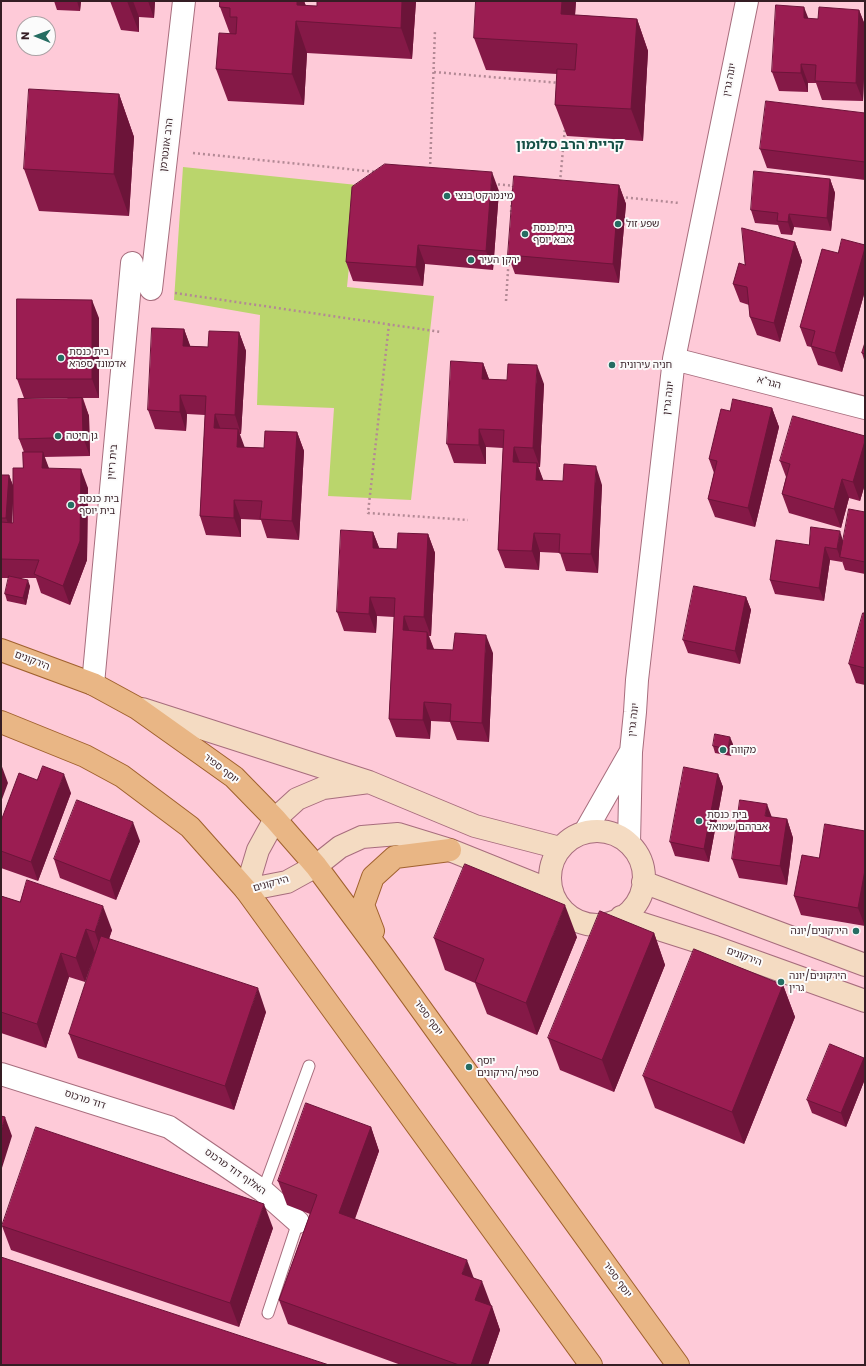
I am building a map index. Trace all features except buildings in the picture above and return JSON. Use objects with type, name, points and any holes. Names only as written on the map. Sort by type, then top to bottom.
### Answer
[{"type":"main road","name":"הירקונים","points":[[1,650],[93,684],[137,708]]},
{"type":"main road","name":"יוסף ספיר","points":[[137,708],[234,777],[275,819],[316,866],[678,1365]]},
{"type":"main road","name":"הירקונים","points":[[1,722],[85,756],[122,776],[190,827],[246,890]]},
{"type":"main road","points":[[382,955],[363,906],[373,877],[395,857],[450,850]]},
{"type":"main road","points":[[246,890],[591,1365]]},
{"type":"street","name":"הרב אונטרמן","points":[[151,289],[184,1]]},
{"type":"street","name":"יונה גרין","points":[[630,843],[631,752],[636,712],[637,680],[674,359],[747,1]]},
{"type":"street","name":"בית ריזין","points":[[93,684],[132,263]]},
{"type":"street","name":"הגר\"א","points":[[674,359],[865,408]]},
{"type":"street","name":"הירקונים","points":[[137,708],[369,782],[475,826],[560,848]]},
{"type":"street","name":"יונה גרין","points":[[585,832],[631,752]]},
{"type":"street","points":[[246,890],[258,850],[275,819],[297,799],[323,788],[369,782]]},
{"type":"street","points":[[601,831],[616,834],[630,843],[639,856],[643,872],[643,887],[637,902],[626,914],[613,922],[598,925],[583,923],[570,916],[559,905],[552,892],[550,876],[552,862],[560,848],[571,838],[585,832],[601,831]]},
{"type":"street","name":"הירקונים","points":[[246,890],[287,882],[316,866],[340,846],[362,837],[398,834],[450,850],[552,892]]},
{"type":"street","points":[[643,882],[865,964]]},
{"type":"street","name":"הירקונים","points":[[621,917],[709,945],[865,1001]]},
{"type":"street","name":"דוד מרכוס","points":[[1,1074],[169,1127]]},
{"type":"street","name":"האלוף דוד מרכוס","points":[[169,1127],[263,1191],[298,1222]]},
{"type":"lane","points":[[263,1191],[309,1066]]},
{"type":"lane","points":[[268,1313],[298,1222]]},
{"type":"path","points":[[430,170],[435,30]]},
{"type":"path","points":[[434,72],[561,83]]},
{"type":"path","points":[[560,183],[566,122]]},
{"type":"path","points":[[166,150],[383,173]]},
{"type":"path","points":[[490,184],[521,187]]},
{"type":"path","points":[[511,217],[513,186]]},
{"type":"path","points":[[621,197],[705,206]]},
{"type":"path","points":[[506,301],[509,247]]},
{"type":"path","points":[[151,289],[441,332]]},
{"type":"path","points":[[389,324],[368,513],[468,520]]},
{"type":"green space","points":[[183,167],[357,185],[347,287],[434,296],[411,500],[328,496],[334,408],[257,405],[260,315],[174,300]]},
{"type":"place","name":"מינמרקט בנצי","points":[[447,196]]},
{"type":"place","name":"שפע זול","points":[[618,224]]},
{"type":"place","name":"בית כנסת אבא יוסף","points":[[525,234]]},
{"type":"place","name":"ירקן העיר","points":[[471,260]]},
{"type":"place","name":"בית כנסת אדמונד ספרא","points":[[61,358]]},
{"type":"place","name":"חניה עירונית","points":[[612,365]]},
{"type":"place","name":"גן חיטה","points":[[58,436]]},
{"type":"place","name":"בית כנסת בית יוסף","points":[[71,505]]},
{"type":"place","name":"מקווה","points":[[723,750]]},
{"type":"place","name":"בית כנסת אברהם שמואל","points":[[699,821]]},
{"type":"place","name":"הירקונים/יונה","points":[[856,931]]},
{"type":"place","name":"הירקונים/יונה גרין","points":[[781,982]]},
{"type":"place","name":"יוסף ספיר/הירקונים","points":[[469,1067]]},
{"type":"district","name":"קריית הרב סלומון","points":[[570,145]]}]
